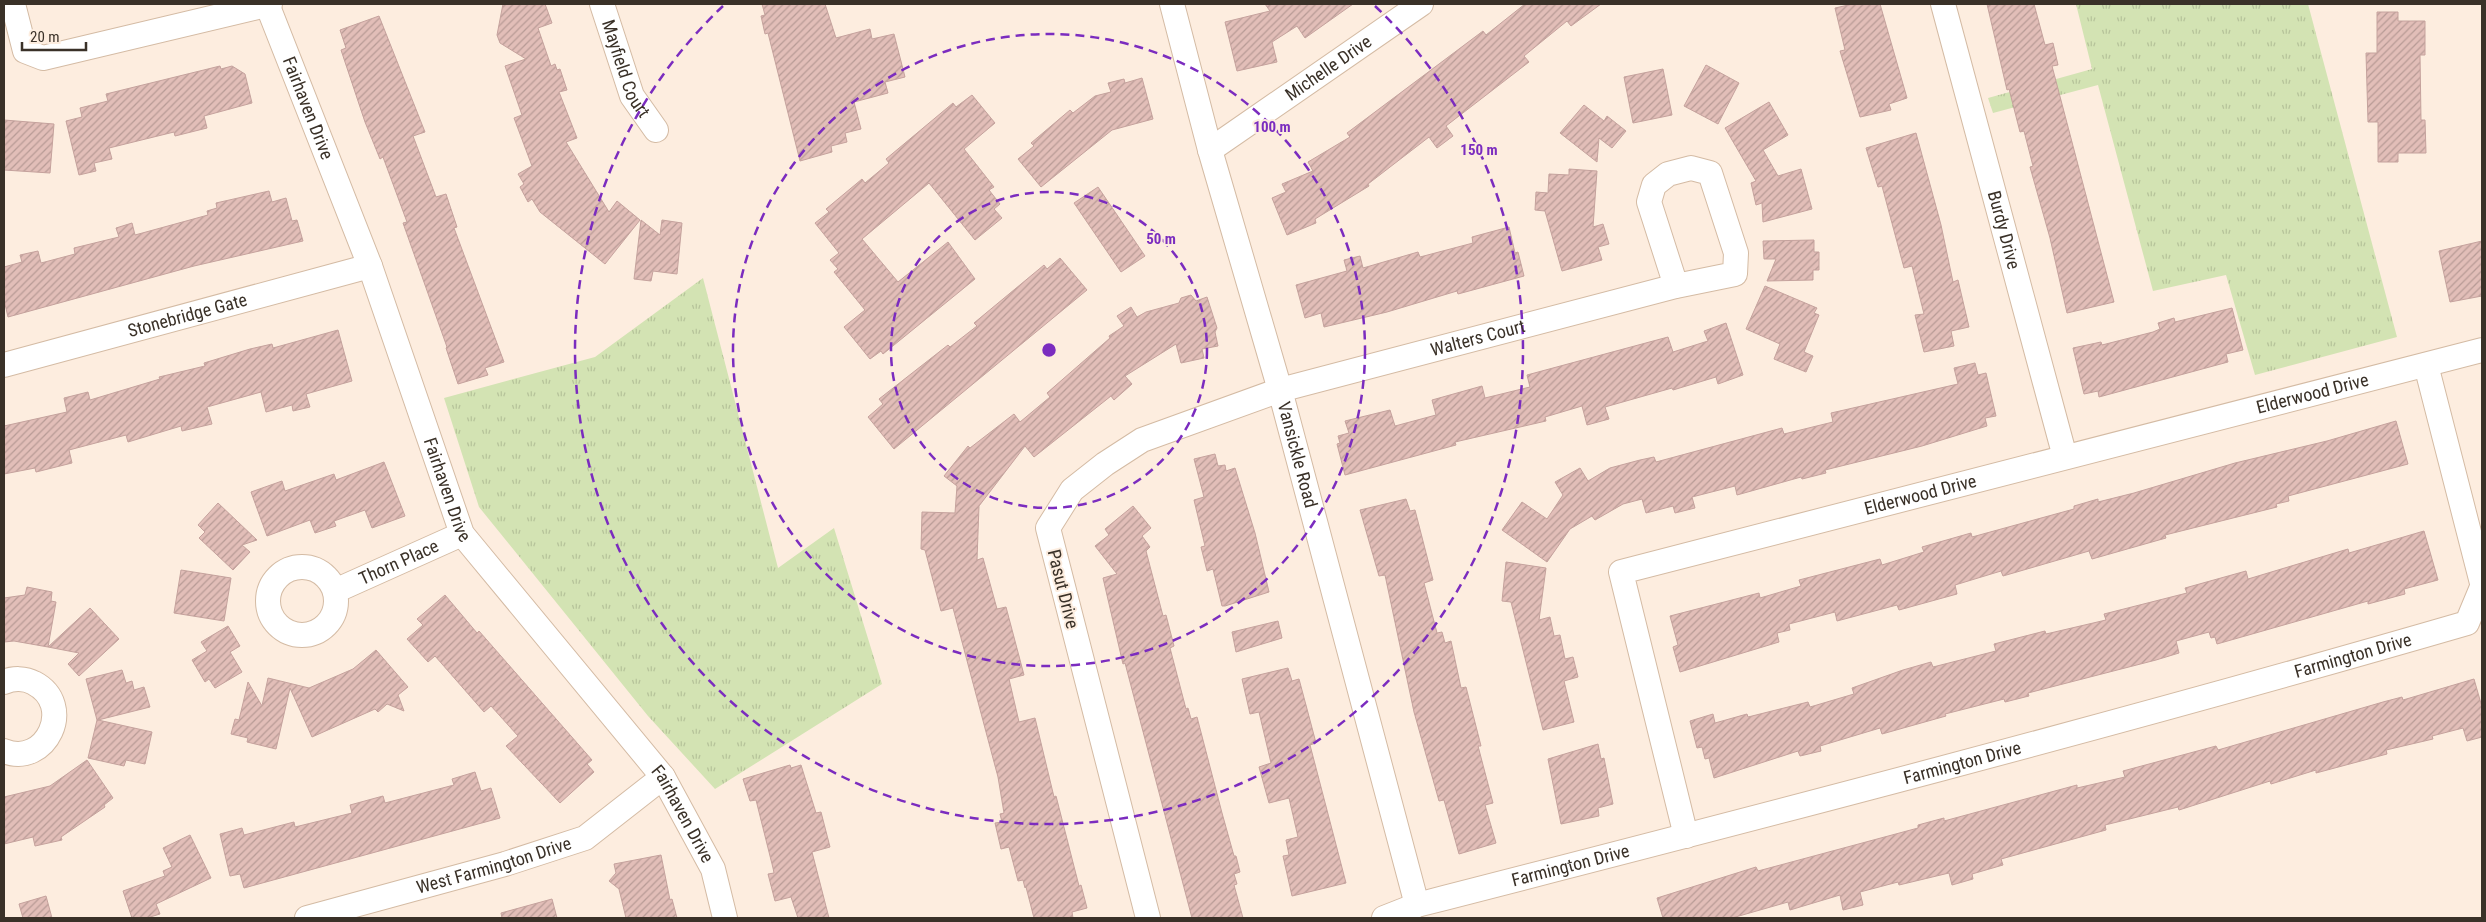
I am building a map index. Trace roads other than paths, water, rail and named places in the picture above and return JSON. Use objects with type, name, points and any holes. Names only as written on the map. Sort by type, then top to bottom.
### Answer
[{"type":"street","points":[[13,4],[25,51],[43,58],[268,4]]},
{"type":"street","name":"Fairhaven Drive","points":[[268,4],[370,266],[462,534],[663,777],[712,869],[725,918]]},
{"type":"street","name":"Mayfield Court","points":[[602,4],[632,96],[656,130]]},
{"type":"street","name":"Vansickle Road","points":[[1172,4],[1210,150],[1280,390],[1417,905]]},
{"type":"street","name":"Michelle Drive","points":[[1210,150],[1421,4]]},
{"type":"street","name":"Burdy Drive","points":[[1942,4],[2065,456]]},
{"type":"street","name":"Walters Court","points":[[1280,390],[1676,286],[1735,274],[1736,253],[1710,173],[1691,168],[1668,174],[1654,184],[1649,202],[1676,286]]},
{"type":"street","name":"Stonebridge Gate","points":[[4,365],[370,266]]},
{"type":"street","name":"Elderwood Drive","points":[[1686,836],[1621,572],[2482,350]]},
{"type":"street","points":[[2426,365],[2482,583]]},
{"type":"street","name":"Pasut Drive","points":[[1148,918],[1048,528],[1072,490],[1105,464],[1142,440],[1280,390]]},
{"type":"street","name":"Thorn Place","points":[[335,591],[462,534]]},
{"type":"street","name":"Farmington Drive","points":[[1417,905],[1686,836],[2272,679],[2467,623],[2482,587]]},
{"type":"street","points":[[4,682],[20,679],[32,682],[42,688],[50,698],[54,709],[51,733],[43,743],[33,750],[21,754],[4,751]]},
{"type":"street","name":"West Farmington Drive","points":[[307,918],[505,864],[585,838],[663,777]]},
{"type":"street","points":[[1384,918],[1417,905]]}]
